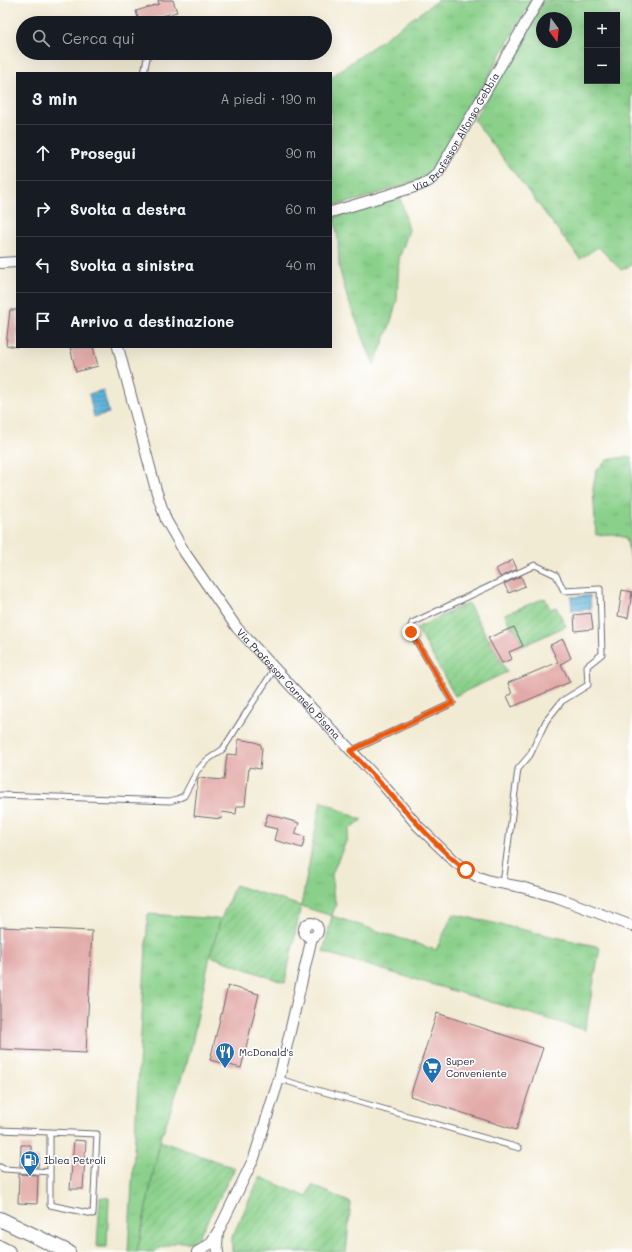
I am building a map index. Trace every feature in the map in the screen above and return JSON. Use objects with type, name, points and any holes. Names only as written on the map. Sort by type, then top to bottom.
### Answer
[{"type":"main road","points":[[0,1219],[68,1252]]},
{"type":"main road","points":[[0,1248],[8,1252]]},
{"type":"street","name":"Via Professor Alfonso Gebbia","points":[[332,212],[418,186],[429,181],[438,173],[539,0]]},
{"type":"street","points":[[0,263],[16,262]]},
{"type":"street","name":"Via Professor Carmelo Pisana","points":[[118,348],[156,490],[166,520],[185,553],[237,628],[384,786],[418,826],[466,870],[478,877],[559,898],[632,926]]},
{"type":"street","points":[[197,1252],[210,1244],[254,1158],[279,1079],[312,937]]},
{"type":"street","points":[[218,1230],[218,1252]]},
{"type":"lane","points":[[144,72],[147,60]]},
{"type":"lane","points":[[350,751],[453,703],[411,632],[410,629],[412,623],[534,565],[556,576],[564,591],[600,589],[602,654],[587,666],[588,685],[562,701],[546,721],[530,755],[518,769],[503,884]]},
{"type":"lane","points":[[0,795],[170,801],[178,800],[184,796],[197,771],[206,761],[223,749],[275,668]]},
{"type":"lane","points":[[279,1079],[519,1148]]},
{"type":"lane","points":[[0,1130],[50,1132],[97,1134],[94,1214],[50,1206],[50,1132]]},
{"type":"lane","points":[[0,1167],[4,1169],[50,1172]]},
{"type":"green space","points":[[438,0],[532,0],[437,166],[423,179],[358,200],[332,206],[332,76]]},
{"type":"green space","points":[[544,0],[632,0],[632,265],[621,270],[598,247],[580,259],[474,120],[536,14],[536,48],[572,48],[572,12],[537,12]]},
{"type":"green space","points":[[400,197],[409,230],[399,259],[397,300],[390,325],[374,365],[347,297],[339,267],[338,240],[334,217]]},
{"type":"green space","points":[[632,456],[632,563],[626,538],[613,534],[596,535],[593,489],[596,471],[607,460]]},
{"type":"green space","points":[[545,598],[550,609],[556,607],[566,626],[523,646],[514,627],[511,628],[505,614]]},
{"type":"green space","points":[[468,603],[507,672],[455,696],[417,628]]},
{"type":"green space","points":[[321,801],[362,820],[350,828],[347,839],[332,874],[333,893],[336,904],[332,916],[301,906]]},
{"type":"green space","points":[[235,885],[301,906],[285,983],[210,956],[221,919]]},
{"type":"green space","points":[[148,914],[221,919],[210,956],[190,1053],[160,1141],[137,1252],[128,1252]]},
{"type":"green space","points":[[453,914],[600,947],[585,1030],[323,952],[332,916],[436,950]]},
{"type":"green space","points":[[160,1141],[235,1168],[197,1240],[192,1242],[177,1242],[160,1248],[155,1252],[137,1252]]},
{"type":"green space","points":[[260,1177],[307,1197],[312,1185],[351,1203],[346,1252],[232,1252],[232,1237]]},
{"type":"green space","points":[[100,1197],[109,1198],[107,1247],[97,1247]]},
{"type":"water","points":[[103,390],[109,413],[94,417],[89,394]]},
{"type":"water","points":[[590,595],[591,609],[572,611],[571,597]]},
{"type":"building","points":[[158,0],[173,0],[177,12],[162,16],[137,16],[136,11],[159,4]]},
{"type":"building","points":[[10,310],[16,310],[16,347],[6,345]]},
{"type":"building","points":[[70,348],[93,348],[98,366],[76,372]]},
{"type":"building","points":[[513,560],[517,569],[500,577],[496,569]]},
{"type":"building","points":[[521,576],[525,586],[509,593],[504,584]]},
{"type":"building","points":[[622,590],[632,592],[628,618],[618,616]]},
{"type":"building","points":[[591,613],[593,629],[575,631],[574,615]]},
{"type":"building","points":[[514,627],[523,646],[509,652],[512,659],[502,663],[488,638]]},
{"type":"building","points":[[563,639],[571,658],[561,664],[570,682],[512,707],[507,696],[512,694],[508,683],[558,662],[550,645]]},
{"type":"building","points":[[238,739],[255,742],[260,744],[262,748],[260,769],[249,767],[245,806],[237,806],[236,814],[222,812],[221,819],[194,816],[198,778],[224,780],[227,754],[237,755]]},
{"type":"building","points":[[268,814],[299,823],[295,834],[305,837],[302,848],[274,840],[277,829],[264,826]]},
{"type":"building","points":[[0,927],[92,931],[86,1053],[0,1049]]},
{"type":"building","points":[[228,986],[259,994],[241,1068],[210,1060]]},
{"type":"building","points":[[437,1013],[543,1048],[516,1130],[410,1096]]},
{"type":"building","points":[[74,1140],[86,1141],[83,1189],[70,1189]]},
{"type":"building","points":[[21,1145],[31,1145],[31,1157],[39,1157],[38,1167],[20,1166]]},
{"type":"building","points":[[19,1174],[38,1175],[37,1204],[18,1203]]},
{"type":"place","name":"McDonald's","points":[[225,1069]]},
{"type":"place","name":"Super Conveniente","points":[[432,1084]]},
{"type":"place","name":"Iblea Petroli","points":[[30,1177]]},
{"type":"route","points":[[411,632],[453,703],[350,751],[384,786],[418,826],[466,870]]}]
